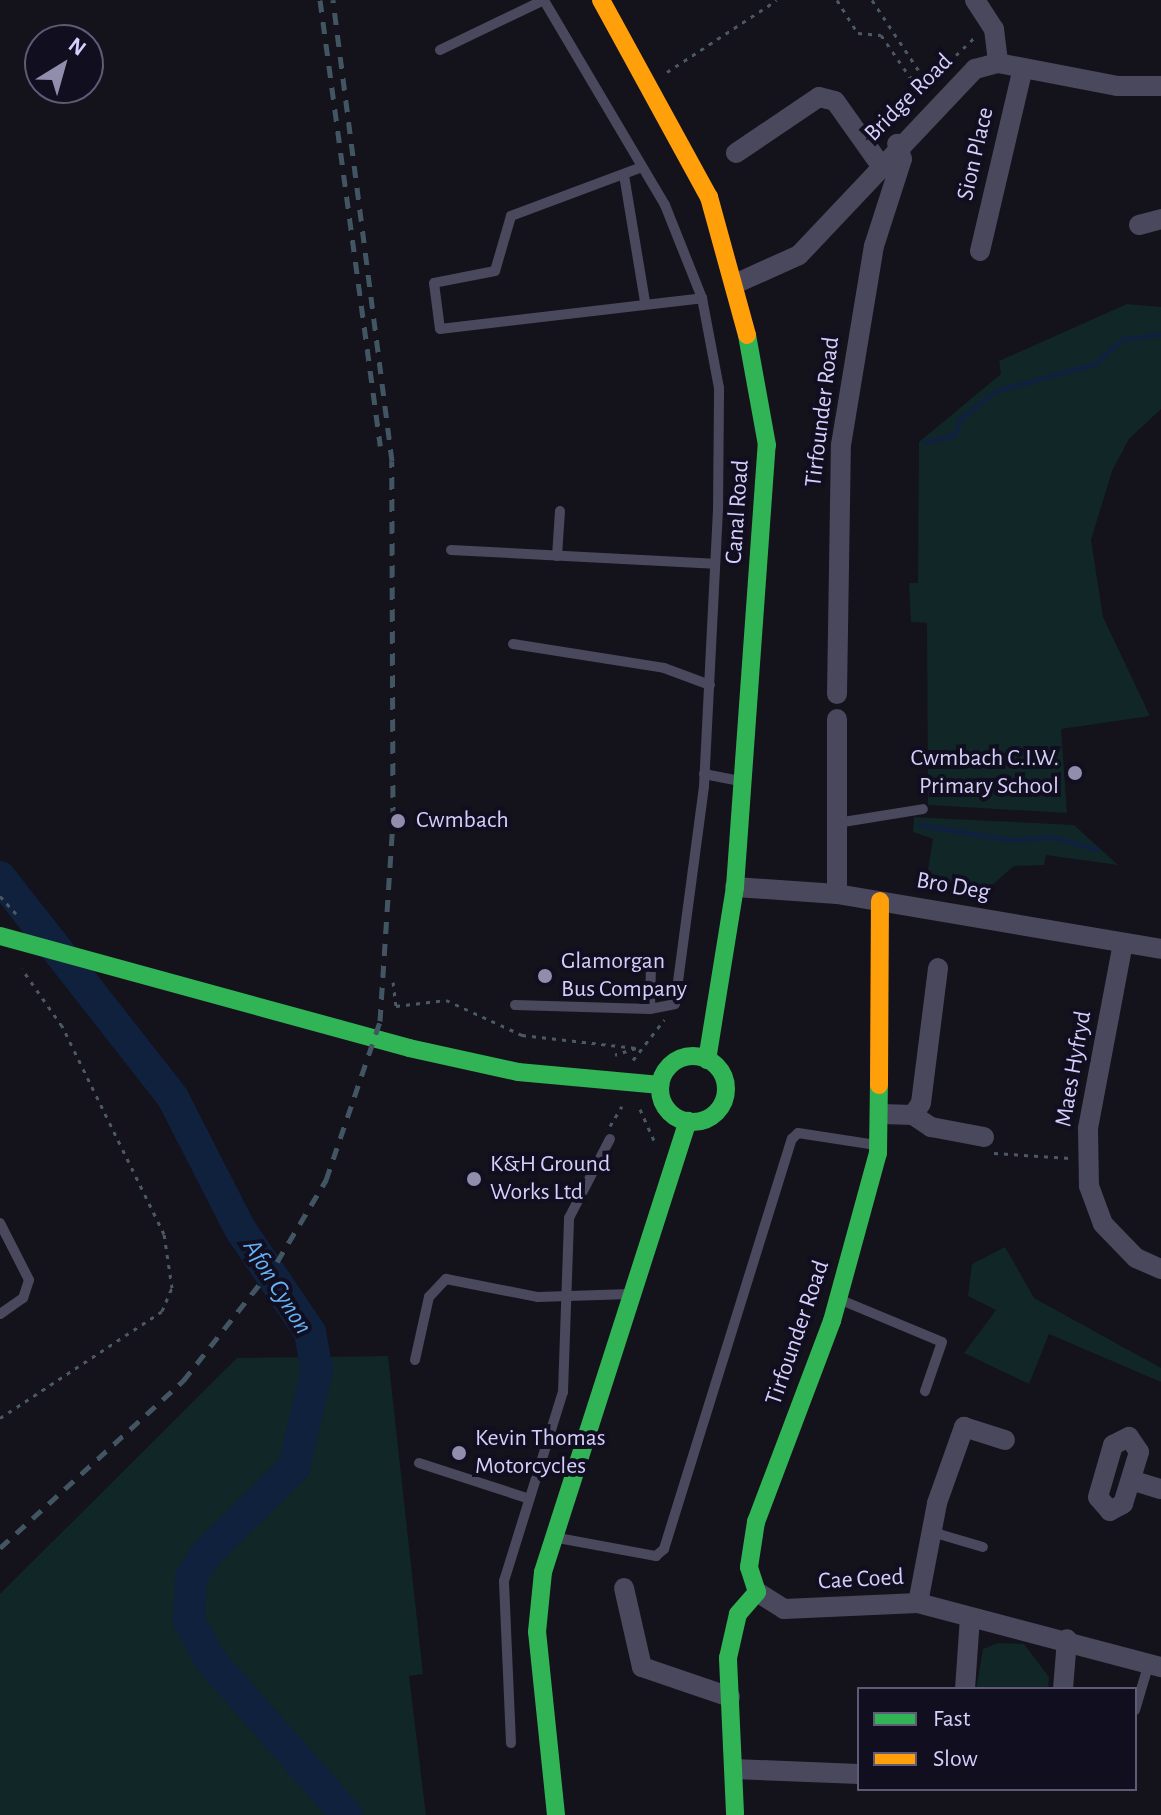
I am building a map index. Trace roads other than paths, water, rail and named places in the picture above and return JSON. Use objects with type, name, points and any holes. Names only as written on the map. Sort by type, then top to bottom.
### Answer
[{"type":"street","name":"Canal Road","points":[[601,0],[651,82],[709,197],[737,283],[767,445],[735,887],[707,1060]]},
{"type":"street","points":[[975,0],[990,23],[998,63],[1117,86],[1161,86]]},
{"type":"street","name":"Bridge Road","points":[[737,283],[799,255],[930,109],[975,69],[998,63]]},
{"type":"street","name":"Sion Place","points":[[980,251],[1023,68]]},
{"type":"street","points":[[736,153],[819,97],[835,101],[879,163]]},
{"type":"street","name":"Tirfounder Road","points":[[837,694],[841,445],[874,246],[902,159],[897,144]]},
{"type":"street","points":[[1139,225],[1161,219]]},
{"type":"street","points":[[837,719],[837,894]]},
{"type":"street","name":"Bro Deg","points":[[735,887],[837,894],[1161,949]]},
{"type":"street","name":"Tirfounder Road","points":[[757,1592],[749,1567],[756,1522],[839,1299],[879,1145],[882,1114],[880,901]]},
{"type":"street","points":[[0,936],[166,985],[409,1048],[518,1072],[660,1085]]},
{"type":"street","name":"Maes Hyfryd","points":[[1123,943],[1088,1160],[1103,1224],[1136,1258],[1161,1269]]},
{"type":"street","points":[[913,1115],[921,1103],[938,968]]},
{"type":"street","points":[[677,1060],[707,1060],[722,1074],[722,1104],[708,1118],[688,1121],[670,1113],[660,1085],[677,1060]]},
{"type":"street","points":[[882,1114],[913,1115],[931,1127],[984,1137]]},
{"type":"street","points":[[556,1815],[537,1632],[552,1537],[688,1121]]},
{"type":"street","points":[[918,1603],[932,1532],[964,1427],[1005,1440]]},
{"type":"street","points":[[1131,1480],[1161,1489]]},
{"type":"street","points":[[624,1588],[642,1667],[730,1697]]},
{"type":"street","points":[[735,1813],[730,1697],[738,1614],[757,1592]]},
{"type":"street","name":"Cae Coed","points":[[757,1592],[784,1609],[918,1603],[1067,1639],[1155,1665]]},
{"type":"street","points":[[965,1687],[970,1618]]},
{"type":"street","points":[[1063,1687],[1067,1639]]},
{"type":"street","points":[[734,1769],[857,1774]]},
{"type":"lane","points":[[440,50],[546,1],[642,167],[702,298],[719,388],[710,685],[704,774],[675,1004],[650,1009],[515,1005]]},
{"type":"lane","points":[[642,167],[511,216],[495,271],[434,283],[440,329],[640,302],[702,298]]},
{"type":"lane","points":[[624,175],[640,302]]},
{"type":"lane","points":[[557,556],[560,511]]},
{"type":"lane","points":[[451,550],[714,564]]},
{"type":"lane","points":[[513,644],[664,668],[710,685]]},
{"type":"lane","points":[[704,774],[743,781]]},
{"type":"lane","points":[[837,823],[923,809]]},
{"type":"lane","points":[[650,1009],[651,964]]},
{"type":"lane","points":[[552,1537],[656,1556],[664,1549],[792,1139],[798,1133],[879,1145]]},
{"type":"lane","points":[[511,1743],[504,1581],[527,1498],[563,1392],[561,1295],[569,1218],[610,1139]]},
{"type":"lane","points":[[0,1223],[29,1280],[23,1298],[0,1314]]},
{"type":"lane","points":[[415,1360],[429,1297],[446,1279],[538,1297],[632,1294]]},
{"type":"lane","points":[[839,1299],[942,1342],[925,1391]]},
{"type":"lane","points":[[419,1463],[527,1498]]},
{"type":"lane","points":[[932,1532],[983,1547]]},
{"type":"lane","points":[[1137,1706],[1155,1665]]},
{"type":"waterway","points":[[926,442],[955,435],[960,419],[995,391],[1094,364],[1123,339],[1161,334]]},
{"type":"waterway","points":[[920,825],[1011,840],[1053,837],[1096,849]]},
{"type":"waterway","name":"Afon Cynon","points":[[0,877],[173,1098],[240,1229],[310,1332],[317,1370],[294,1467],[206,1554],[191,1578],[189,1621],[211,1661],[347,1815]]},
{"type":"railway","points":[[320,0],[380,446]]},
{"type":"railway","points":[[0,1548],[183,1381],[277,1262],[326,1180],[380,1021],[393,819],[392,461],[333,0]]},
{"type":"place","name":"Cwmbach C.I.W. Primary School","points":[[1075,773]]},
{"type":"place","name":"Cwmbach","points":[[398,821]]},
{"type":"place","name":"Glamorgan Bus Company","points":[[545,976]]},
{"type":"place","name":"K&H Ground Works Ltd","points":[[474,1179]]},
{"type":"place","name":"Kevin Thomas Motorcycles","points":[[459,1453]]}]
